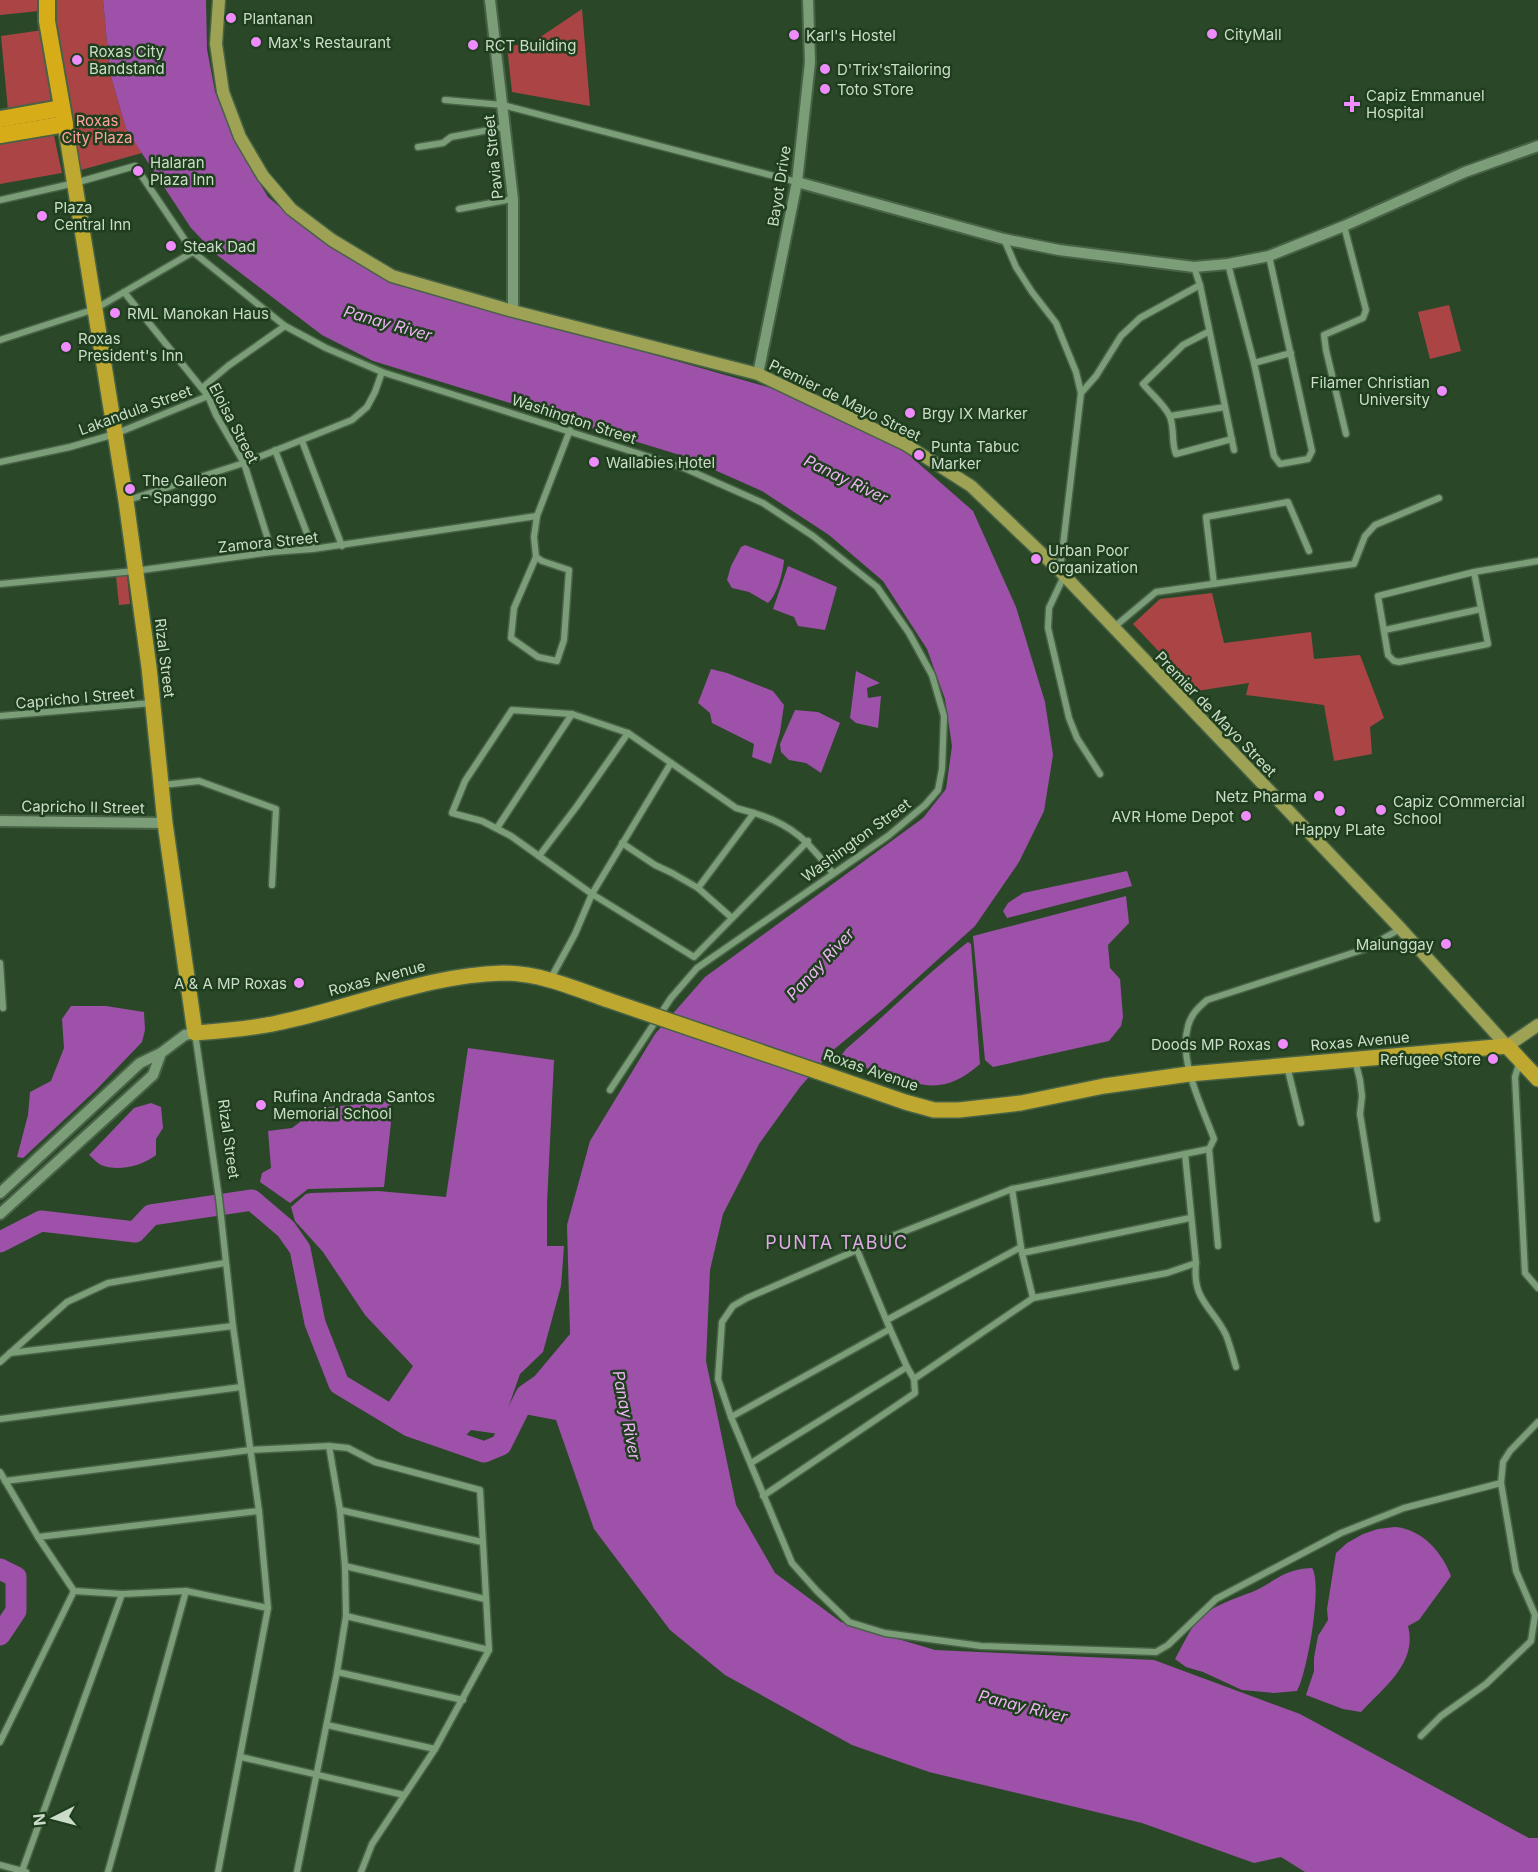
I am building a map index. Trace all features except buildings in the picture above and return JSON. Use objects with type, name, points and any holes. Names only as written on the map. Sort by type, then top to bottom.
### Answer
[{"type":"highway","points":[[46,0],[47,21],[63,116]]},
{"type":"highway","points":[[0,119],[63,116]]},
{"type":"highway","points":[[0,135],[63,116]]},
{"type":"main road","name":"Premier de Mayo Street","points":[[219,0],[216,44],[223,92],[240,137],[263,176],[291,209],[332,240],[392,276],[513,312],[758,374],[905,444],[972,486],[1062,574],[1401,929],[1507,1046]]},
{"type":"main road","name":"Rizal Street","points":[[63,116],[126,501],[149,668],[165,823],[195,1033]]},
{"type":"main road","name":"Roxas Avenue","points":[[195,1033],[277,1023],[423,984],[505,973],[551,979],[905,1102],[934,1110],[1021,1103],[1104,1086],[1189,1074],[1507,1046]]},
{"type":"main road","points":[[1538,1025],[1507,1046],[1538,1079]]},
{"type":"street","name":"Pavia Street","points":[[490,0],[513,199],[513,312]]},
{"type":"street","name":"Bayot Drive","points":[[758,374],[797,182],[810,62],[808,0]]},
{"type":"street","points":[[445,100],[503,105],[1004,239],[1059,250],[1194,267],[1228,264],[1269,256],[1344,226],[1465,172],[1538,146]]},
{"type":"street","points":[[418,147],[443,143],[451,137],[506,127]]},
{"type":"street","name":"Washington Street","points":[[75,183],[135,166],[193,252],[285,326],[326,348],[382,372],[684,468],[763,503],[813,536],[877,587],[909,633],[932,675],[944,716],[942,769],[938,790],[925,805],[888,836],[697,969],[671,998],[610,1090]]},
{"type":"street","points":[[0,200],[75,183]]},
{"type":"street","points":[[459,209],[513,199]]},
{"type":"street","points":[[1344,226],[1366,310],[1363,318],[1324,335],[1346,434]]},
{"type":"street","points":[[1004,239],[1016,267],[1056,323],[1076,372],[1081,393],[1062,574],[1049,608],[1048,628],[1069,718],[1077,738],[1100,774]]},
{"type":"street","points":[[0,340],[95,309],[193,252]]},
{"type":"street","points":[[1228,264],[1254,363],[1274,456],[1280,464],[1308,459],[1312,451],[1269,256]]},
{"type":"street","points":[[1194,267],[1200,285],[1234,450]]},
{"type":"street","points":[[1081,393],[1096,376],[1121,336],[1140,318],[1200,285]]},
{"type":"street","name":"Eloisa Street","points":[[124,292],[208,396],[216,416],[244,463],[272,552]]},
{"type":"street","points":[[202,388],[228,366],[285,326]]},
{"type":"street","points":[[1208,332],[1183,345],[1143,384],[1170,416],[1172,445],[1176,454],[1232,439]]},
{"type":"street","points":[[1254,363],[1291,353]]},
{"type":"street","points":[[126,501],[244,463],[352,420],[367,407],[382,372]]},
{"type":"street","name":"Lakandula Street","points":[[0,462],[70,447],[115,434],[208,396]]},
{"type":"street","points":[[1170,416],[1225,408]]},
{"type":"street","points":[[536,557],[569,570],[564,640],[557,660],[538,657],[511,638],[514,608],[536,557],[534,537],[537,516],[570,430]]},
{"type":"street","points":[[302,441],[342,546]]},
{"type":"street","points":[[275,450],[313,549]]},
{"type":"street","points":[[1113,628],[1156,592],[1354,564],[1365,536],[1375,525],[1439,498]]},
{"type":"street","points":[[1214,584],[1206,517],[1288,502],[1309,551]]},
{"type":"street","name":"Zamora Street","points":[[0,584],[135,571],[272,552],[342,546],[537,516]]},
{"type":"street","points":[[1474,572],[1488,645],[1399,662],[1394,661],[1388,655],[1378,596],[1474,572],[1538,561]]},
{"type":"street","points":[[1385,630],[1481,609]]},
{"type":"street","name":"Capricho Ⅰ Street","points":[[0,716],[152,703]]},
{"type":"street","points":[[808,841],[694,957],[591,894],[511,836],[482,821],[452,813],[465,781],[512,710],[572,714],[628,733],[736,808],[775,819],[808,841],[832,873]]},
{"type":"street","points":[[497,828],[572,714]]},
{"type":"street","points":[[539,856],[628,733]]},
{"type":"street","points":[[551,979],[575,934],[591,894],[671,762]]},
{"type":"street","points":[[162,785],[199,781],[276,809],[272,885]]},
{"type":"street","points":[[698,888],[754,813]]},
{"type":"street","name":"Capricho Ⅱ Street","points":[[0,820],[165,823]]},
{"type":"street","points":[[622,843],[655,865],[698,888],[732,918]]},
{"type":"street","points":[[1218,1246],[1209,1149],[1214,1138],[1189,1074],[1186,1046],[1188,1026],[1195,1011],[1207,1000],[1365,949],[1401,929]]},
{"type":"street","points":[[0,963],[3,1008]]},
{"type":"street","points":[[0,1193],[140,1063],[161,1053],[177,1040],[195,1033]]},
{"type":"street","name":"Rizal Street","points":[[195,1033],[219,1198],[233,1326],[259,1511],[268,1608],[218,1872]]},
{"type":"street","points":[[0,1214],[153,1075],[161,1053]]},
{"type":"street","points":[[1355,1060],[1362,1096],[1360,1114],[1377,1219]]},
{"type":"street","points":[[1520,1060],[1515,1077],[1525,1273],[1538,1288]]},
{"type":"street","points":[[1287,1065],[1301,1123]]},
{"type":"street","points":[[1209,1149],[1012,1189],[857,1250],[733,1306],[722,1322],[718,1379],[731,1417],[792,1563],[849,1622],[885,1633],[981,1646],[1156,1652],[1168,1645],[1216,1599],[1341,1533],[1404,1508],[1501,1483]]},
{"type":"street","points":[[1185,1154],[1197,1292],[1226,1335],[1236,1367]]},
{"type":"street","points":[[1012,1189],[1033,1298]]},
{"type":"street","points":[[887,1320],[1022,1250],[1190,1218]]},
{"type":"street","points":[[763,1496],[915,1393],[914,1379],[857,1250]]},
{"type":"street","points":[[0,1362],[67,1302],[108,1283],[225,1263]]},
{"type":"street","points":[[914,1379],[1033,1298],[1167,1273],[1196,1263]]},
{"type":"street","points":[[9,1353],[233,1326]]},
{"type":"street","points":[[731,1417],[890,1329]]},
{"type":"street","points":[[751,1463],[907,1367]]},
{"type":"street","points":[[0,1419],[241,1387]]},
{"type":"street","points":[[1421,1736],[1441,1716],[1486,1684],[1531,1641],[1534,1616],[1516,1571],[1501,1483],[1503,1462],[1510,1451],[1538,1422]]},
{"type":"street","points":[[297,1872],[327,1725],[346,1616],[345,1566],[340,1510],[329,1446]]},
{"type":"street","points":[[5,1481],[250,1450],[329,1446],[348,1448],[375,1462],[480,1490],[489,1650],[435,1749],[372,1844],[361,1872]]},
{"type":"street","points":[[0,1472],[38,1537],[74,1591]]},
{"type":"street","points":[[340,1510],[482,1542]]},
{"type":"street","points":[[38,1537],[259,1511]]},
{"type":"street","points":[[345,1566],[485,1599]]},
{"type":"street","points":[[74,1591],[122,1594],[186,1591],[268,1608]]},
{"type":"street","points":[[0,1742],[74,1591]]},
{"type":"street","points":[[108,1872],[186,1591]]},
{"type":"street","points":[[0,1865],[24,1871],[122,1594]]},
{"type":"street","points":[[346,1616],[489,1650]]},
{"type":"street","points":[[337,1672],[463,1700]]},
{"type":"street","points":[[327,1725],[435,1749]]},
{"type":"street","points":[[241,1756],[404,1795]]},
{"type":"green space","points":[[0,0],[38,0],[39,11],[0,15]]},
{"type":"green space","name":"Roxas City Plaza","points":[[52,0],[103,0],[110,73],[126,129],[142,153],[81,170],[71,136]]},
{"type":"green space","points":[[582,9],[590,106],[512,92],[507,46],[530,44]]},
{"type":"green space","name":"Roxas City Plaza","points":[[43,30],[51,104],[8,110],[1,36]]},
{"type":"green space","points":[[53,131],[62,173],[0,184],[0,139]]},
{"type":"green space","points":[[1449,305],[1461,351],[1430,359],[1418,312]]},
{"type":"green space","points":[[127,575],[130,604],[119,605],[116,576]]},
{"type":"green space","points":[[1212,593],[1224,643],[1311,632],[1314,659],[1360,655],[1384,718],[1370,727],[1372,754],[1334,761],[1324,705],[1246,695],[1249,683],[1196,691],[1133,624],[1160,599]]},
{"type":"water","name":"Panay River","points":[[103,0],[206,0],[207,49],[215,92],[237,145],[268,197],[316,237],[380,277],[778,390],[902,449],[973,511],[1016,607],[1045,702],[1053,755],[1044,811],[1019,862],[975,926],[883,1009],[832,1051],[800,1087],[759,1144],[723,1214],[710,1270],[706,1361],[736,1505],[775,1573],[841,1622],[935,1650],[1154,1660],[1300,1714],[1529,1838],[1538,1838],[1538,1872],[1305,1872],[1281,1857],[1254,1863],[1142,1823],[929,1772],[852,1745],[725,1675],[670,1630],[594,1529],[556,1420],[524,1414],[518,1396],[570,1334],[567,1225],[590,1141],[655,1034],[705,977],[923,818],[946,789],[952,746],[945,699],[927,649],[883,581],[829,535],[762,491],[683,456],[373,361],[322,335],[217,255],[191,228],[126,129],[110,73]]},
{"type":"water","points":[[745,545],[784,560],[779,583],[768,603],[749,592],[732,588],[727,580],[731,566],[741,547]]},
{"type":"water","points":[[788,566],[837,587],[825,630],[798,626],[794,617],[773,609]]},
{"type":"water","points":[[711,669],[773,691],[784,705],[780,732],[771,764],[752,757],[754,744],[712,723],[710,713],[698,703]]},
{"type":"water","points":[[856,671],[880,683],[867,688],[868,698],[881,696],[878,728],[856,723],[850,718]]},
{"type":"water","points":[[795,710],[818,712],[840,723],[821,773],[806,763],[789,760],[781,752],[780,744]]},
{"type":"water","points":[[1127,871],[1132,886],[1007,918],[1003,911],[1008,903],[1023,893]]},
{"type":"water","points":[[1126,896],[1129,923],[1108,945],[1110,968],[1120,979],[1123,1017],[1121,1026],[1109,1041],[993,1067],[985,1060],[973,936]]},
{"type":"water","points":[[968,942],[971,944],[980,1064],[956,1080],[934,1085],[911,1082],[862,1067],[841,1056],[921,981]]},
{"type":"water","points":[[71,1006],[106,1006],[144,1012],[145,1030],[142,1042],[96,1090],[23,1158],[17,1157],[28,1115],[30,1092],[51,1081],[64,1048],[62,1019]]},
{"type":"water","points":[[468,1048],[554,1060],[547,1246],[564,1246],[561,1286],[543,1352],[520,1374],[499,1434],[471,1430],[462,1438],[453,1440],[421,1432],[382,1412],[413,1366],[365,1315],[323,1252],[295,1221],[291,1207],[306,1194],[311,1193],[378,1191],[446,1197]]},
{"type":"water","points":[[390,1101],[392,1113],[384,1187],[308,1189],[290,1203],[260,1182],[262,1173],[271,1168],[268,1131],[292,1128],[300,1122],[299,1110]]},
{"type":"water","points":[[151,1103],[161,1107],[163,1128],[156,1139],[156,1155],[137,1165],[115,1168],[101,1165],[89,1155],[134,1108]]},
{"type":"water","points":[[1395,1527],[1414,1532],[1430,1543],[1442,1558],[1451,1576],[1419,1620],[1408,1626],[1410,1639],[1403,1663],[1388,1684],[1361,1712],[1343,1709],[1306,1695],[1314,1671],[1318,1636],[1328,1620],[1327,1609],[1336,1553],[1347,1543],[1363,1534]]},
{"type":"water","points":[[1312,1568],[1315,1577],[1315,1609],[1309,1649],[1297,1691],[1274,1693],[1242,1690],[1203,1672],[1186,1667],[1175,1659],[1195,1623],[1211,1610],[1252,1592],[1286,1573]]},
{"type":"waterway","points":[[0,1242],[41,1221],[135,1232],[151,1215],[252,1200],[286,1229],[300,1249],[315,1323],[339,1384],[409,1426],[484,1452],[501,1445],[526,1395],[539,1386]]},
{"type":"waterway","points":[[0,1569],[16,1577],[16,1611],[0,1635]]},
{"type":"place","name":"Plantanan","points":[[231,18]]},
{"type":"place","name":"CityMall","points":[[1212,34]]},
{"type":"place","name":"Karl's Hostel","points":[[794,35]]},
{"type":"place","name":"Max's Restaurant","points":[[256,42]]},
{"type":"place","name":"RCT Building","points":[[473,45]]},
{"type":"place","name":"Roxas City Bandstand","points":[[77,60]]},
{"type":"place","name":"D'Trix'sTailoring","points":[[825,69]]},
{"type":"place","name":"Toto STore","points":[[825,89]]},
{"type":"place","name":"Capiz Emmanuel Hospital","points":[[1352,104]]},
{"type":"place","name":"Halaran Plaza Inn","points":[[138,171]]},
{"type":"place","name":"Plaza Central Inn","points":[[42,216]]},
{"type":"place","name":"Steak Dad","points":[[171,246]]},
{"type":"place","name":"RML Manokan Haus","points":[[115,313]]},
{"type":"place","name":"Roxas President's Inn","points":[[66,347]]},
{"type":"place","name":"Filamer Christian University","points":[[1442,391]]},
{"type":"place","name":"Brgy IX Marker","points":[[910,413]]},
{"type":"place","name":"Punta Tabuc Marker","points":[[919,455]]},
{"type":"place","name":"Wallabies Hotel","points":[[594,462]]},
{"type":"place","name":"The Galleon - Spanggo","points":[[130,489]]},
{"type":"place","name":"Urban Poor Organization","points":[[1036,559]]},
{"type":"place","name":"Netz Pharma","points":[[1319,796]]},
{"type":"place","name":"Capiz COmmercial School","points":[[1381,810]]},
{"type":"place","name":"Happy PLate","points":[[1340,811]]},
{"type":"place","name":"AVR Home Depot","points":[[1246,816]]},
{"type":"place","name":"Malunggay","points":[[1446,944]]},
{"type":"place","name":"A & A MP Roxas","points":[[299,983]]},
{"type":"place","name":"Doods MP Roxas","points":[[1283,1044]]},
{"type":"place","name":"Refugee Store","points":[[1493,1059]]},
{"type":"place","name":"Rufina Andrada Santos Memorial School","points":[[261,1105]]},
{"type":"district","name":"PUNTA TABUC","points":[[837,1242]]}]
